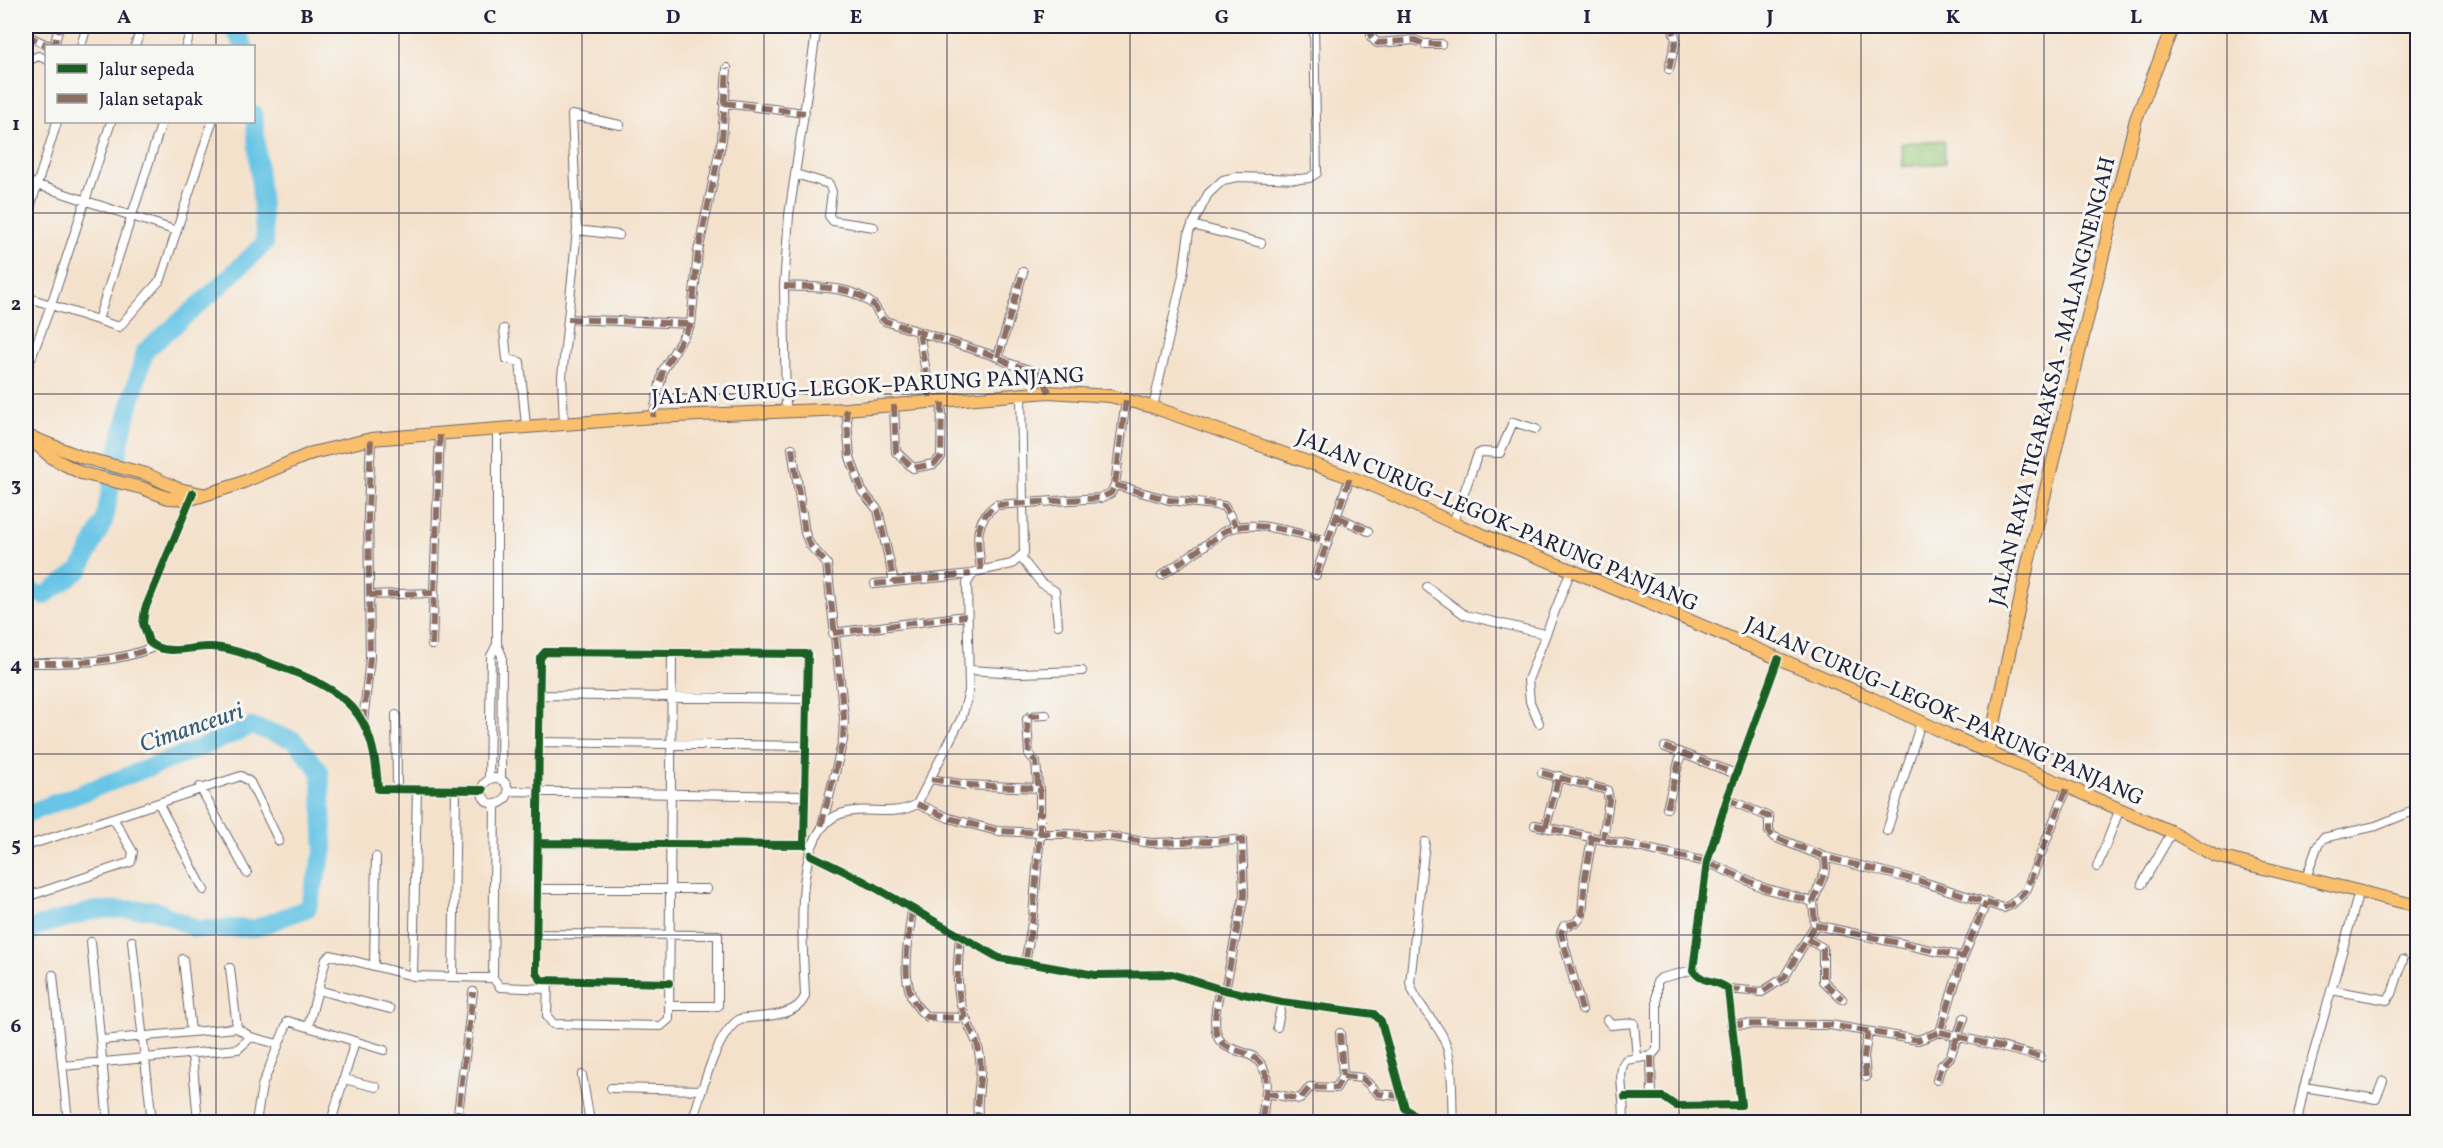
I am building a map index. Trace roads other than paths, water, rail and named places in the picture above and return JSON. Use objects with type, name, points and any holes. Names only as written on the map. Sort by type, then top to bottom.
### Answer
[{"type":"main road","name":"JALAN RAYA TIGARAKSA - MALANGNENGAH","points":[[1988,752],[2029,559],[2136,118],[2173,26]]},
{"type":"main road","name":"JALAN CURUG–LEGOK–PARUNG PANJANG","points":[[26,435],[52,458],[81,473],[142,488],[168,498],[196,496],[236,485],[312,453],[371,439],[653,417],[846,409],[1049,392],[1090,393],[1126,399],[1350,477],[1453,523],[1571,570],[1869,697],[2067,788],[2172,832],[2215,856],[2418,906]]},
{"type":"main road","points":[[26,435],[84,458],[146,474],[196,496]]},
{"type":"street","points":[[51,45],[55,43],[59,26]]},
{"type":"street","points":[[81,45],[87,26]]},
{"type":"street","points":[[135,45],[142,26]]},
{"type":"street","points":[[186,45],[189,36],[188,26]]},
{"type":"street","points":[[786,411],[784,286],[795,174],[817,26]]},
{"type":"street","points":[[1153,407],[1176,310],[1192,225],[1208,194],[1223,180],[1256,176],[1300,179],[1317,173],[1314,26]]},
{"type":"street","points":[[1372,26],[1371,38],[1377,43],[1415,40],[1424,44],[1441,44]]},
{"type":"street","points":[[1669,69],[1676,40],[1672,26]]},
{"type":"street","points":[[26,34],[47,45]]},
{"type":"street","points":[[26,67],[30,60],[38,56],[45,59]]},
{"type":"street","points":[[653,417],[663,370],[691,324],[698,252],[720,153],[728,68]]},
{"type":"street","points":[[724,103],[805,113]]},
{"type":"street","points":[[564,424],[562,377],[577,230],[572,116],[620,125]]},
{"type":"street","points":[[26,220],[57,123]]},
{"type":"street","points":[[26,372],[51,305],[111,123]]},
{"type":"street","points":[[98,320],[162,123]]},
{"type":"street","points":[[26,297],[118,327],[161,279],[212,123]]},
{"type":"street","points":[[795,174],[829,184],[832,192],[829,216],[833,221],[874,227]]},
{"type":"street","points":[[26,181],[177,231]]},
{"type":"street","points":[[1192,225],[1261,243]]},
{"type":"street","points":[[577,230],[619,235]]},
{"type":"street","points":[[998,357],[1023,272]]},
{"type":"street","points":[[784,286],[846,291],[873,304],[878,316],[885,321],[998,357],[1008,363],[1041,374],[1049,392]]},
{"type":"street","points":[[568,320],[691,324]]},
{"type":"street","points":[[504,329],[507,359],[520,363],[526,426]]},
{"type":"street","points":[[894,405],[896,452],[913,468],[934,464],[941,457],[937,401],[919,332]]},
{"type":"street","points":[[875,584],[971,574],[1012,564],[1021,558],[1026,545],[1022,505],[1021,395]]},
{"type":"street","points":[[981,570],[978,542],[980,523],[996,505],[1100,498],[1111,493],[1115,485],[1126,399]]},
{"type":"street","points":[[846,409],[850,457],[861,491],[878,510],[894,582]]},
{"type":"street","points":[[1453,523],[1478,454],[1482,452],[1500,453],[1513,422],[1536,429]]},
{"type":"street","points":[[496,430],[497,644],[502,656],[501,780],[508,791]]},
{"type":"street","points":[[432,645],[440,433]]},
{"type":"street","points":[[363,722],[370,658],[368,512],[371,439]]},
{"type":"street","points":[[692,1122],[722,1039],[733,1023],[740,1019],[795,1010],[803,1002],[805,996],[801,896],[806,868],[821,827],[845,729],[832,633],[827,564],[810,545],[805,533],[792,448]]},
{"type":"street","points":[[1316,575],[1338,518],[1350,477]]},
{"type":"street","points":[[1115,485],[1169,500],[1224,506],[1236,526]]},
{"type":"street","points":[[154,647],[145,631],[145,609],[196,496]]},
{"type":"street","points":[[1338,518],[1368,531]]},
{"type":"street","points":[[1162,575],[1224,530],[1236,526],[1275,528],[1328,541]]},
{"type":"street","points":[[1021,558],[1041,583],[1054,591],[1058,625]]},
{"type":"street","points":[[1539,723],[1530,702],[1528,680],[1571,570]]},
{"type":"street","points":[[821,827],[829,819],[845,812],[903,810],[917,804],[962,717],[969,692],[966,616],[967,583],[971,574]]},
{"type":"street","points":[[1427,588],[1465,615],[1545,634]]},
{"type":"street","points":[[369,595],[433,593]]},
{"type":"street","points":[[832,633],[966,616]]},
{"type":"street","points":[[497,644],[491,656],[489,780],[483,790],[486,800],[495,804],[503,802],[508,791]]},
{"type":"street","points":[[26,663],[82,663],[116,659],[154,647],[169,650],[212,647],[249,655],[299,673],[339,694],[363,722],[376,757],[378,789],[483,790]]},
{"type":"street","points":[[538,843],[804,845],[808,654],[545,652],[540,658],[536,972],[541,980],[548,984]]},
{"type":"street","points":[[548,984],[547,1016],[553,1024],[661,1026],[669,1019],[672,653]]},
{"type":"street","points":[[1778,659],[1727,799],[1707,862],[1693,970],[1702,980],[1723,985],[1728,989],[1762,992],[1777,985],[1789,970],[1815,925],[1813,902],[1826,869],[1825,857]]},
{"type":"street","points":[[969,670],[1019,673],[1082,671]]},
{"type":"street","points":[[539,695],[807,699]]},
{"type":"street","points":[[396,715],[397,788]]},
{"type":"street","points":[[1025,964],[1033,918],[1041,792],[1038,786],[1036,762],[1029,754],[1028,718],[1046,715]]},
{"type":"street","points":[[1887,831],[1921,722]]},
{"type":"street","points":[[539,742],[806,746]]},
{"type":"street","points":[[1665,747],[1736,774]]},
{"type":"street","points":[[1667,808],[1681,754]]},
{"type":"street","points":[[1542,773],[1603,788],[1609,793],[1603,839]]},
{"type":"street","points":[[1546,826],[1559,776]]},
{"type":"street","points":[[26,846],[159,804],[200,787],[234,777],[246,778],[253,786],[279,841]]},
{"type":"street","points":[[931,779],[966,785],[1038,786]]},
{"type":"street","points":[[489,780],[501,780]]},
{"type":"street","points":[[200,787],[247,873]]},
{"type":"street","points":[[1727,799],[1769,818],[1769,831],[1774,837],[1825,857],[1920,881],[2003,908],[2011,905],[2026,891],[2067,788]]},
{"type":"street","points":[[413,976],[417,789]]},
{"type":"street","points":[[453,977],[456,790]]},
{"type":"street","points":[[508,791],[806,796]]},
{"type":"street","points":[[159,804],[204,890]]},
{"type":"street","points":[[495,804],[493,978],[500,987],[669,982]]},
{"type":"street","points":[[917,804],[949,818],[986,829],[1107,836],[1151,843],[1242,840],[1244,895],[1216,1016],[1217,1038],[1226,1048],[1243,1052],[1256,1059],[1266,1075],[1264,1122]]},
{"type":"street","points":[[2306,878],[2317,847],[2323,838],[2376,826],[2418,809]]},
{"type":"street","points":[[2097,867],[2119,811]]},
{"type":"street","points":[[26,897],[131,862],[133,852],[113,818]]},
{"type":"street","points":[[1535,825],[1707,862],[1764,888],[1813,902]]},
{"type":"street","points":[[2142,884],[2172,832]]},
{"type":"street","points":[[1582,1010],[1561,933],[1564,926],[1579,921],[1582,915],[1592,838]]},
{"type":"street","points":[[1425,842],[1410,983],[1414,997],[1441,1033],[1447,1048],[1453,1122]]},
{"type":"street","points":[[811,855],[860,879],[912,911],[999,958],[1095,975],[1172,974],[1222,989],[1282,1002],[1378,1016],[1382,1021],[1400,1096],[1407,1112],[1422,1122]]},
{"type":"street","points":[[374,965],[376,857]]},
{"type":"street","points":[[537,889],[707,889]]},
{"type":"street","points":[[2297,1122],[2304,1087],[2359,892]]},
{"type":"street","points":[[1940,1032],[1963,957],[1986,903]]},
{"type":"street","points":[[912,911],[906,964],[914,1003],[928,1017],[965,1018]]},
{"type":"street","points":[[1815,925],[1963,957]]},
{"type":"street","points":[[537,934],[718,935],[718,1006],[669,1006]]},
{"type":"street","points":[[960,936],[957,979],[965,1018],[979,1046],[981,1080],[976,1104],[979,1122]]},
{"type":"street","points":[[1807,939],[1822,948],[1822,981],[1842,999]]},
{"type":"street","points":[[132,941],[152,1122]]},
{"type":"street","points":[[91,942],[108,1122]]},
{"type":"street","points":[[308,1027],[326,959],[331,955],[413,976],[493,978]]},
{"type":"street","points":[[183,959],[191,1032]]},
{"type":"street","points":[[2331,990],[2387,1000],[2392,994],[2403,960]]},
{"type":"street","points":[[230,968],[237,1028]]},
{"type":"street","points":[[1623,1122],[1625,1097],[1622,1067],[1626,1060],[1651,1056],[1657,1049],[1657,982],[1661,978],[1693,970]]},
{"type":"street","points":[[53,975],[68,1122]]},
{"type":"street","points":[[1625,1097],[1663,1097],[1676,1107],[1741,1105],[1728,989]]},
{"type":"street","points":[[318,990],[390,1009]]},
{"type":"street","points":[[458,1122],[473,992]]},
{"type":"street","points":[[1277,1027],[1282,1002]]},
{"type":"street","points":[[1937,1080],[1939,1070],[1950,1059],[1964,1018]]},
{"type":"street","points":[[1607,1020],[1611,1025],[1634,1023],[1637,1058]]},
{"type":"street","points":[[256,1122],[262,1086],[288,1021],[384,1050]]},
{"type":"street","points":[[1731,1024],[1830,1025],[1918,1040],[1940,1032],[2041,1057]]},
{"type":"street","points":[[101,1040],[237,1028],[251,1037],[278,1044]]},
{"type":"street","points":[[1866,1077],[1864,1056],[1868,1032]]},
{"type":"street","points":[[1266,1093],[1300,1099],[1310,1087],[1336,1088],[1343,1077],[1340,1033]]},
{"type":"street","points":[[63,1066],[238,1049],[251,1037]]},
{"type":"street","points":[[331,1122],[355,1041]]},
{"type":"street","points":[[192,1054],[198,1122]]},
{"type":"street","points":[[1651,1056],[1652,1097]]},
{"type":"street","points":[[582,1075],[590,1122]]},
{"type":"street","points":[[1343,1077],[1362,1078],[1376,1092],[1400,1096]]},
{"type":"street","points":[[344,1079],[376,1087]]},
{"type":"street","points":[[2304,1087],[2376,1099],[2383,1081]]},
{"type":"street","points":[[611,1088],[702,1090]]},
{"type":"waterway","name":"Cimanceuri","points":[[232,26],[243,45]]},
{"type":"waterway","name":"Cimanceuri","points":[[26,590],[44,596],[80,570],[104,521],[123,430],[145,351],[210,295],[265,243],[255,123]]},
{"type":"waterway","name":"Cimanceuri","points":[[26,814],[193,751],[252,726],[294,740],[320,771],[324,849],[308,908],[256,928],[196,929],[153,909],[95,910],[32,928],[26,939]]}]
